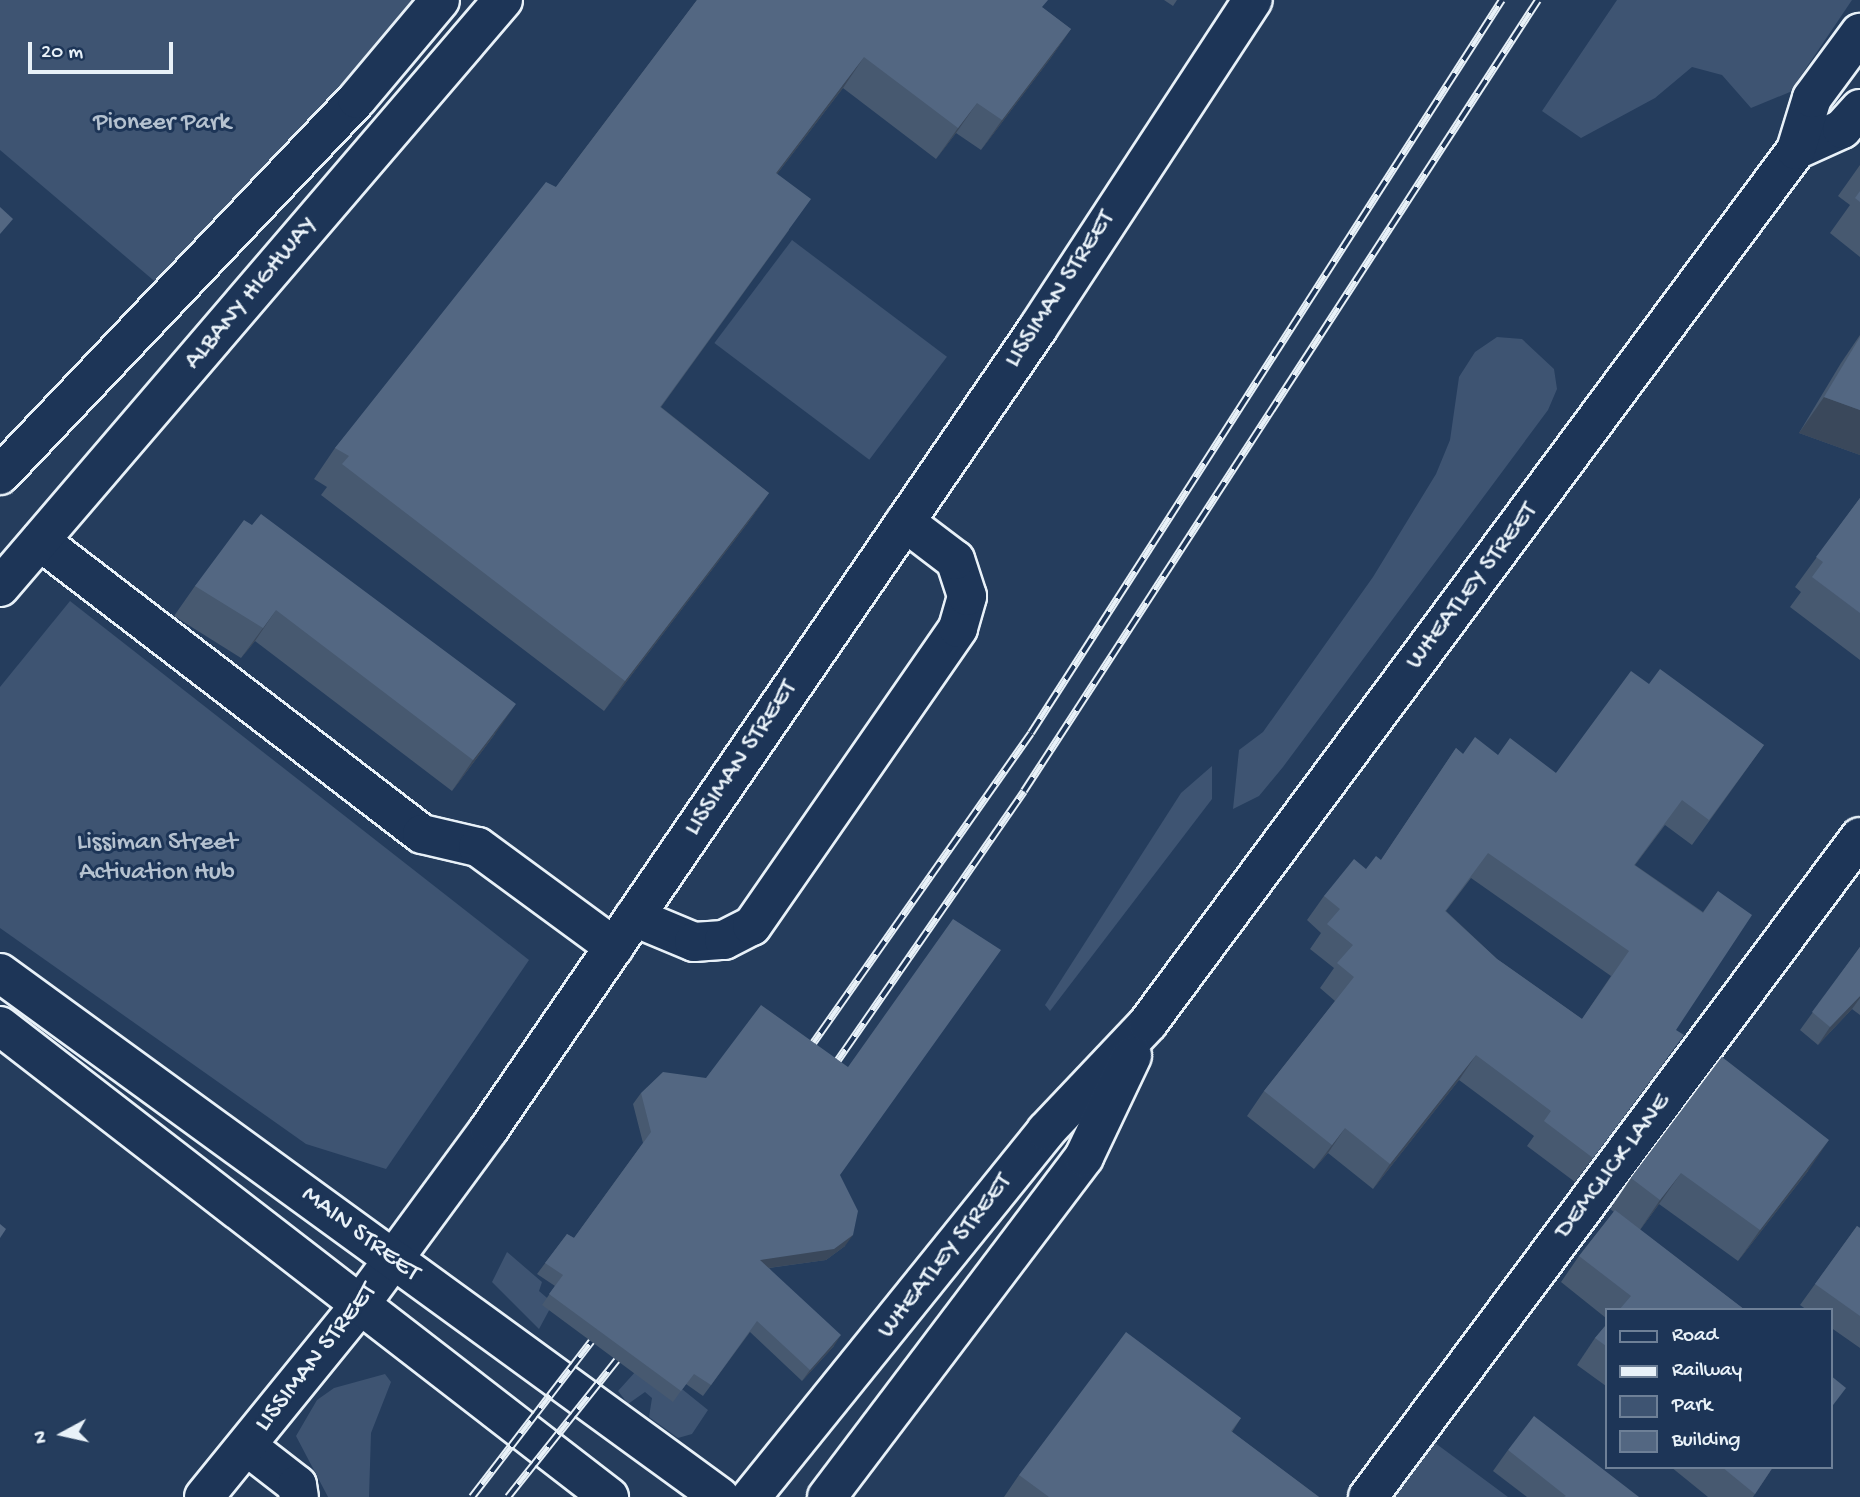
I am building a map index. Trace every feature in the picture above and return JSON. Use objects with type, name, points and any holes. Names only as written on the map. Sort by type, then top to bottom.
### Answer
[{"type":"main road","name":"ALBANY HIGHWAY","points":[[0,475],[357,99],[440,0]]},
{"type":"main road","name":"ALBANY HIGHWAY","points":[[0,587],[503,0]]},
{"type":"main road","name":"LISSIMAN STREET","points":[[204,1497],[248,1447],[393,1261],[624,932],[905,522],[1253,0]]},
{"type":"main road","name":"WHEATLEY STREET","points":[[751,1497],[1046,1131],[1148,1023],[1796,150],[1812,98],[1860,33]]},
{"type":"main road","name":"WHEATLEY STREET","points":[[1796,150],[1842,129],[1860,109]]},
{"type":"main road","points":[[40,541],[422,834],[478,847],[624,932],[694,942],[724,940],[752,926],[958,628],[967,596],[955,560],[905,522]]},
{"type":"main road","name":"DEMCLICK LANE","points":[[1368,1497],[1860,837]]},
{"type":"main road","name":"MAIN STREET","points":[[0,973],[720,1497]]},
{"type":"main road","name":"WHEATLEY STREET","points":[[827,1497],[1084,1157],[1148,1023]]},
{"type":"main road","points":[[0,1026],[609,1497]]},
{"type":"main road","points":[[248,1447],[297,1485],[299,1497]]},
{"type":"green space","name":"Pioneer Park","points":[[0,0],[440,0],[172,296],[0,150]]},
{"type":"green space","points":[[1617,0],[1852,0],[1790,92],[1751,108],[1722,75],[1692,67],[1655,98],[1581,138],[1542,111]]},
{"type":"green space","points":[[792,240],[947,357],[869,460],[714,343]]},
{"type":"green space","points":[[1497,337],[1522,339],[1554,369],[1557,389],[1548,410],[1283,767],[1259,796],[1233,809],[1239,750],[1263,732],[1373,577],[1436,474],[1450,440],[1459,377],[1475,352]]},
{"type":"green space","name":"Lissiman Street Activation Hub","points":[[70,601],[529,960],[386,1169],[306,1144],[0,928],[0,687]]},
{"type":"green space","points":[[1212,766],[1212,799],[1050,1011],[1045,1005],[1181,793]]},
{"type":"green space","points":[[507,1252],[542,1282],[539,1291],[553,1303],[539,1329],[492,1282]]},
{"type":"green space","points":[[646,1360],[708,1410],[692,1434],[678,1438],[649,1417],[652,1398],[645,1392],[628,1404],[618,1391]]},
{"type":"green space","points":[[385,1374],[391,1382],[371,1433],[369,1497],[328,1497],[296,1436],[317,1400],[334,1388]]},
{"type":"green space","points":[[1423,1434],[1508,1497],[1376,1497]]},
{"type":"building","points":[[697,0],[1048,0],[1042,7],[1071,29],[1002,120],[977,103],[958,128],[864,57],[776,173],[811,199],[660,407],[769,493],[625,681],[342,464],[349,456],[335,448],[546,182],[556,187]]},
{"type":"building","points":[[0,207],[13,219],[0,234]]},
{"type":"building","points":[[1860,337],[1860,410],[1824,397]]},
{"type":"building","points":[[1860,498],[1860,613],[1812,577],[1823,562],[1816,557]]},
{"type":"building","points":[[261,514],[516,704],[473,760],[276,610],[263,628],[195,586],[244,520],[252,525]]},
{"type":"building","points":[[1660,669],[1764,745],[1709,820],[1682,800],[1634,865],[1703,913],[1718,891],[1752,915],[1676,1030],[1684,1035],[1593,1158],[1544,1121],[1551,1111],[1476,1055],[1390,1164],[1345,1128],[1332,1145],[1264,1091],[1354,977],[1337,963],[1353,945],[1327,924],[1340,909],[1324,896],[1354,859],[1366,869],[1376,856],[1381,860],[1456,748],[1463,754],[1475,737],[1498,755],[1510,738],[1556,773],[1631,671],[1649,684]],"holes":[[[1488,853],[1629,951],[1582,1019],[1497,959],[1445,911]]]},
{"type":"building","points":[[953,919],[1001,950],[840,1175],[858,1211],[853,1235],[834,1249],[760,1260],[841,1335],[810,1370],[757,1321],[711,1385],[694,1374],[681,1391],[549,1294],[563,1275],[545,1263],[567,1234],[574,1238],[651,1132],[641,1093],[663,1072],[706,1078],[761,1005],[848,1067]]},
{"type":"building","points":[[1860,947],[1860,996],[1830,1027],[1812,1012]]},
{"type":"building","points":[[1722,1057],[1829,1140],[1760,1230],[1681,1173],[1660,1200],[1631,1178]]},
{"type":"building","points":[[1615,1210],[1742,1308],[1621,1308],[1631,1296],[1579,1256]]},
{"type":"building","points":[[0,1224],[6,1229],[0,1238]]},
{"type":"building","points":[[1857,1226],[1860,1228],[1860,1316],[1815,1284]]},
{"type":"building","points":[[1604,1327],[1604,1345],[1595,1338]]},
{"type":"building","points":[[1126,1332],[1241,1418],[1231,1431],[1319,1497],[1049,1497],[1019,1475]]},
{"type":"building","points":[[1832,1377],[1846,1388],[1832,1406]]},
{"type":"building","points":[[1534,1416],[1639,1497],[1564,1497],[1566,1496],[1508,1450]]},
{"type":"building","points":[[1724,1469],[1772,1469],[1755,1494]]},
{"type":"railway","points":[[802,1059],[1031,733],[1502,0]]},
{"type":"railway","points":[[827,1076],[1024,791],[1538,0]]},
{"type":"railway","points":[[472,1497],[603,1326]]},
{"type":"railway","points":[[508,1497],[628,1346]]}]
